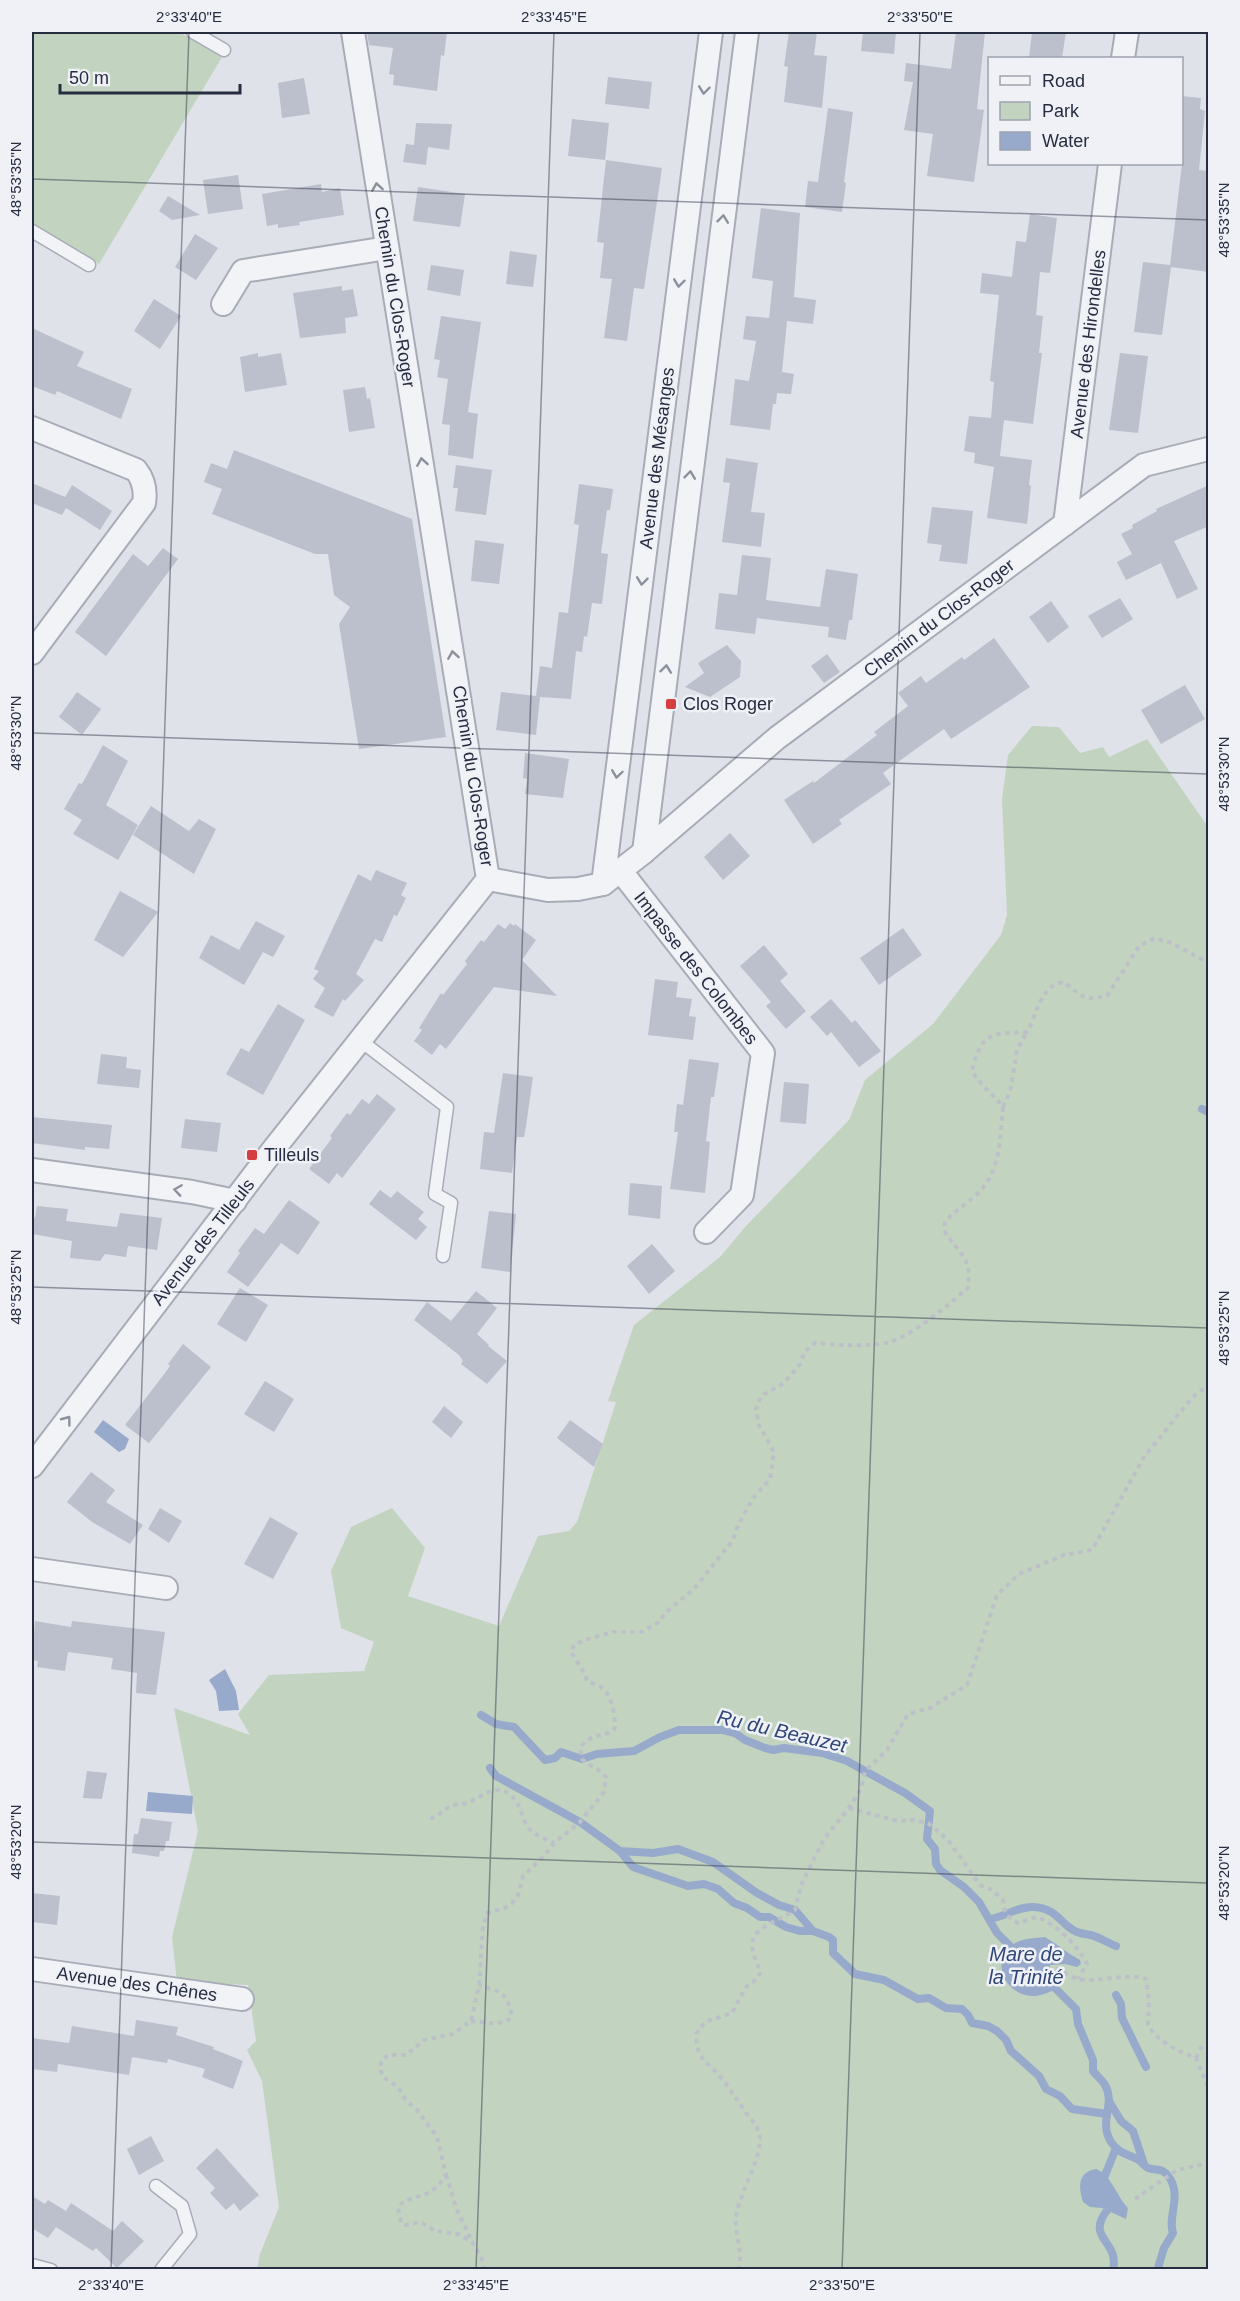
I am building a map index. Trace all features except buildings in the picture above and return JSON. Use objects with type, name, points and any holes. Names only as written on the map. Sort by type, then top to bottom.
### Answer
[{"type":"street","name":"Chemin du Clos-Roger","points":[[352,32],[487,860],[488,879],[548,890],[578,889],[611,877],[644,852],[777,738],[1144,465],[1209,449]]},
{"type":"street","name":"Avenue des Mésanges","points":[[611,877],[711,32]]},
{"type":"street","name":"Avenue des Mésanges","points":[[644,852],[747,32]]},
{"type":"street","points":[[1123,57],[1127,32]]},
{"type":"street","name":"Avenue des Hirondelles","points":[[1065,524],[1110,165]]},
{"type":"street","points":[[223,304],[243,270],[387,248]]},
{"type":"street","points":[[32,428],[136,470],[141,476],[146,494],[144,502],[32,653]]},
{"type":"street","name":"Impasse des Colombes","points":[[611,877],[763,1053],[742,1195],[706,1232]]},
{"type":"street","name":"Avenue des Tilleuls","points":[[32,1466],[235,1201],[488,879]]},
{"type":"street","points":[[32,1170],[192,1192],[235,1201]]},
{"type":"street","points":[[32,1569],[166,1588]]},
{"type":"street","name":"Avenue des Chênes","points":[[32,1969],[242,1999]]},
{"type":"lane","points":[[193,32],[224,50]]},
{"type":"lane","points":[[32,231],[88,265]]},
{"type":"lane","points":[[361,1041],[447,1107],[435,1194],[451,1203],[443,1256]]},
{"type":"lane","points":[[156,2186],[182,2206],[190,2234],[161,2270]]},
{"type":"lane","points":[[32,2265],[51,2270]]},
{"type":"path","points":[[484,2270],[481,2256],[457,2210],[437,2138],[398,2087],[383,2077],[380,2068],[382,2059],[389,2055],[406,2055],[424,2040],[453,2034],[471,2020],[479,1986],[483,1926],[487,1913],[505,1908],[512,1903],[518,1895],[523,1876],[554,1843],[580,1822],[604,1792],[606,1777],[599,1768],[589,1766],[582,1759],[580,1748],[587,1739],[612,1732],[615,1728],[607,1693],[601,1687],[587,1681],[571,1652],[574,1645],[613,1632],[642,1632],[659,1622],[665,1613],[694,1589],[733,1540],[738,1525],[753,1498],[770,1479],[774,1452],[759,1425],[756,1409],[761,1396],[783,1383],[800,1364],[805,1351],[815,1343],[855,1346],[888,1343],[919,1326],[968,1288],[969,1273],[966,1257],[944,1230],[945,1222],[990,1179],[996,1165],[1003,1107],[1010,1092],[1017,1051],[1042,996],[1055,983],[1064,982],[1074,993],[1092,999],[1107,996],[1139,946],[1155,938],[1172,943],[1209,963]]},
{"type":"path","points":[[1003,1107],[981,1086],[972,1071],[976,1052],[985,1039],[1001,1033],[1027,1032]]},
{"type":"path","points":[[738,2270],[741,2262],[740,2247],[735,2232],[736,2212],[755,2161],[760,2136],[755,2124],[721,2077],[701,2058],[696,2034],[705,2022],[732,2013],[746,1987],[758,1978],[761,1972],[755,1960],[751,1942],[754,1935],[795,1910],[801,1885],[824,1839],[849,1808],[861,1789],[866,1771],[887,1750],[908,1714],[930,1708],[967,1685],[997,1595],[1019,1574],[1064,1555],[1092,1551],[1144,1457],[1196,1394],[1209,1386]]},
{"type":"path","points":[[430,1818],[437,1818],[449,1807],[468,1803],[492,1790],[503,1790],[520,1805],[526,1824],[537,1836],[554,1843]]},
{"type":"path","points":[[849,1808],[898,1821],[914,1820],[928,1823],[948,1840],[980,1885],[992,1890],[1003,1900],[1004,1911],[1010,1919],[1018,1923],[1036,1917],[1055,1925],[1081,1952],[1087,1964],[1078,1979]]},
{"type":"path","points":[[1056,1968],[1078,1979],[1110,1980],[1142,1976],[1146,1979],[1149,2001],[1147,2017],[1151,2030],[1180,2052],[1196,2058],[1209,2087]]},
{"type":"path","points":[[471,2020],[496,2023],[506,2022],[512,2017],[508,2001],[498,1990],[479,1986]]},
{"type":"path","points":[[1196,2058],[1201,2048],[1209,2043]]},
{"type":"path","points":[[1135,2199],[1177,2170],[1209,2163]]},
{"type":"path","points":[[446,2174],[435,2190],[420,2198],[402,2203],[398,2207],[400,2222],[406,2225],[420,2222],[436,2231],[458,2234],[472,2242]]},
{"type":"green space","points":[[32,32],[179,32],[222,57],[99,264],[32,224]]},
{"type":"green space","points":[[1032,726],[1059,727],[1080,753],[1103,747],[1109,757],[1147,739],[1208,827],[1208,2269],[257,2269],[260,2254],[279,2207],[262,2081],[247,2050],[256,2041],[248,1985],[177,1982],[172,1937],[198,1831],[174,1708],[250,1735],[238,1714],[269,1675],[364,1671],[374,1642],[341,1628],[331,1571],[351,1527],[392,1508],[425,1548],[408,1596],[499,1626],[538,1536],[569,1531],[577,1522],[616,1402],[608,1401],[634,1325],[720,1257],[746,1226],[849,1120],[865,1080],[933,1024],[1001,935],[1007,915],[1002,799],[1008,755]]},
{"type":"water","points":[[103,1420],[129,1439],[125,1449],[119,1452],[94,1432]]},
{"type":"water","points":[[225,1669],[236,1691],[239,1710],[219,1711],[216,1691],[209,1680]]},
{"type":"water","points":[[148,1792],[193,1796],[192,1814],[146,1811]]},
{"type":"water","name":"Mare de la Trinité","points":[[1045,1937],[1080,1960],[1081,1964],[1077,1967],[1065,1964],[1050,1965],[1049,1971],[1062,1978],[1056,1989],[1045,1994],[1034,1996],[1014,1990],[1003,1975],[1001,1966],[1003,1957],[1008,1949],[1017,1942]]},
{"type":"water","points":[[1096,2169],[1106,2176],[1128,2208],[1126,2219],[1102,2208],[1090,2207],[1083,2202],[1080,2191],[1081,2181],[1086,2173]]},
{"type":"waterway","points":[[1202,1109],[1208,1112]]},
{"type":"waterway","name":"Ru du Beauzet","points":[[481,1715],[496,1724],[514,1727],[545,1760],[555,1758],[561,1752],[582,1759],[597,1754],[634,1751],[679,1730],[723,1730],[735,1733],[765,1748],[822,1753],[847,1761],[905,1793],[930,1811],[927,1839],[935,1849],[936,1864],[940,1870],[964,1887],[979,1902],[997,1933],[1017,1953]]},
{"type":"waterway","points":[[490,1768],[496,1776],[580,1822],[620,1851],[653,1853],[678,1849],[713,1862],[757,1893],[779,1905],[795,1910],[813,1931],[833,1940],[833,1953],[855,1974],[884,1980],[918,1999],[929,1998],[946,2008],[962,2009],[972,2023],[988,2026],[997,2031],[1006,2040],[1011,2051],[1039,2076],[1046,2089],[1060,2096],[1072,2109],[1107,2114]]},
{"type":"waterway","points":[[620,1851],[633,1867],[688,1886],[704,1884],[718,1889],[734,1903],[760,1917],[769,1917],[786,1927],[800,1931],[813,1931]]},
{"type":"waterway","points":[[990,1919],[1022,1908],[1042,1908],[1054,1914],[1071,1929],[1116,1946]]},
{"type":"waterway","name":"Ru du Beauzet","points":[[1050,1983],[1076,2009],[1078,2024],[1093,2060],[1093,2071],[1104,2083],[1108,2092],[1106,2127],[1111,2142],[1120,2151],[1148,2168],[1163,2171],[1172,2183],[1175,2198],[1173,2233],[1164,2248],[1158,2268]]},
{"type":"waterway","points":[[1116,1995],[1121,2004],[1122,2018],[1146,2067]]},
{"type":"waterway","points":[[1109,2101],[1121,2121],[1133,2131],[1144,2164]]},
{"type":"waterway","name":"Ru du Beauzet","points":[[1102,2183],[1116,2148]]},
{"type":"waterway","name":"Ru du Beauzet","points":[[1107,2203],[1109,2208],[1100,2226],[1101,2233],[1112,2252],[1113,2270]]},
{"type":"place","name":"Clos Roger","points":[[671,704]]},
{"type":"place","name":"Tilleuls","points":[[252,1155]]}]
